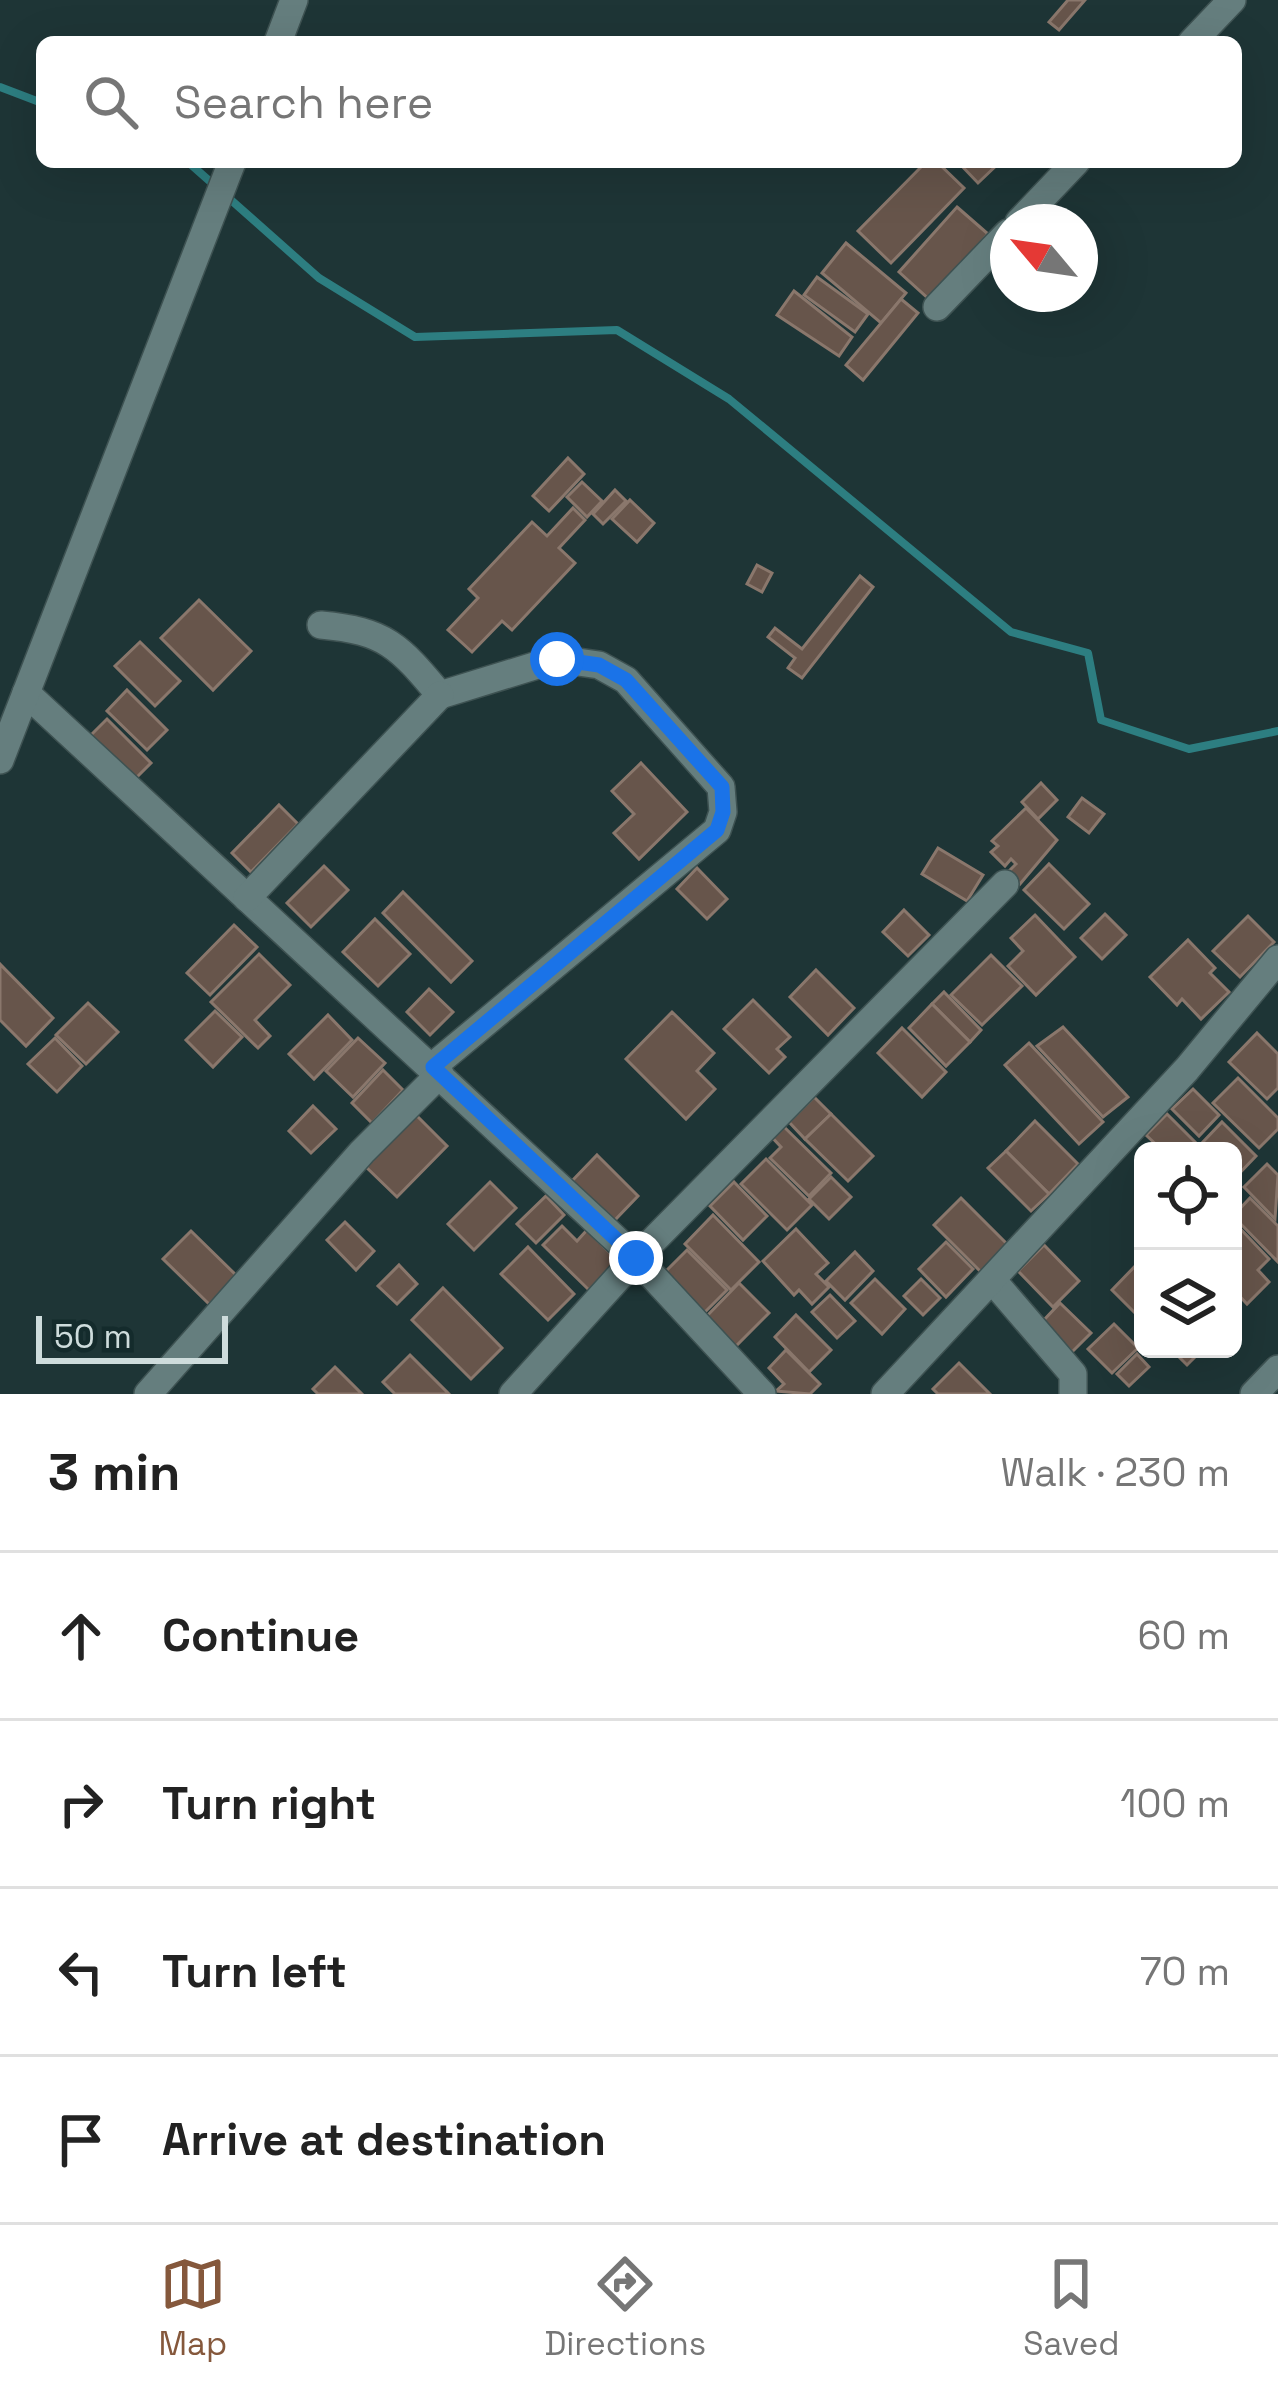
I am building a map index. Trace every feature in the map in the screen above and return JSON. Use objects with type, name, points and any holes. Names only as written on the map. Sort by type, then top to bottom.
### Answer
[{"type":"street","points":[[280,36],[295,0]]},
{"type":"street","points":[[1198,36],[1232,0]]},
{"type":"street","points":[[1036,204],[1070,168]]},
{"type":"street","points":[[0,760],[224,181]]},
{"type":"street","points":[[937,307],[990,252]]},
{"type":"street","points":[[321,626],[379,634],[400,648],[440,694]]},
{"type":"street","points":[[148,1394],[436,1070],[717,830],[723,812],[722,787],[626,680],[599,665],[557,659],[440,694],[247,898]]},
{"type":"street","points":[[26,693],[636,1258],[762,1394]]},
{"type":"street","points":[[513,1394],[636,1258],[1005,884]]},
{"type":"street","points":[[885,1394],[994,1282],[1186,1069],[1278,958]]},
{"type":"street","points":[[994,1282],[1073,1374],[1073,1394]]},
{"type":"street","points":[[1254,1394],[1278,1370]]},
{"type":"building","points":[[1068,0],[1085,0],[1059,30],[1049,22]]},
{"type":"building","points":[[920,168],[943,168],[964,188],[891,263],[858,231]]},
{"type":"building","points":[[964,168],[994,168],[978,183]]},
{"type":"building","points":[[957,207],[988,234],[930,300],[899,272]]},
{"type":"building","points":[[846,243],[906,293],[881,323],[822,273]]},
{"type":"building","points":[[817,277],[868,314],[855,332],[804,295]]},
{"type":"building","points":[[794,291],[852,337],[839,356],[777,315]]},
{"type":"building","points":[[901,299],[918,313],[863,380],[846,365]]},
{"type":"building","points":[[568,458],[584,474],[549,511],[533,496]]},
{"type":"building","points":[[582,482],[602,501],[587,517],[567,497]]},
{"type":"building","points":[[615,490],[626,501],[603,524],[593,514]]},
{"type":"building","points":[[630,500],[654,523],[637,542],[612,519]]},
{"type":"building","points":[[573,508],[585,520],[559,548],[575,563],[512,630],[502,621],[472,652],[448,630],[478,598],[469,589],[532,522],[547,536]]},
{"type":"building","points":[[757,565],[772,573],[762,592],[747,584]]},
{"type":"building","points":[[860,576],[873,587],[802,678],[788,668],[795,658],[768,637],[775,628],[802,649]]},
{"type":"building","points":[[199,600],[251,651],[213,690],[161,638]]},
{"type":"building","points":[[140,642],[180,681],[155,706],[115,666]]},
{"type":"building","points":[[127,690],[167,730],[147,750],[107,711]]},
{"type":"building","points":[[107,719],[151,763],[132,782],[88,738]]},
{"type":"building","points":[[641,763],[687,812],[639,859],[614,833],[634,814],[612,791]]},
{"type":"building","points":[[1041,783],[1057,800],[1038,819],[1022,802]]},
{"type":"building","points":[[1082,798],[1104,814],[1089,833],[1068,817]]},
{"type":"building","points":[[279,805],[298,824],[251,872],[232,853]]},
{"type":"building","points":[[1026,808],[1057,840],[1020,884],[1008,872],[1016,864],[1011,859],[1005,866],[991,852],[998,846],[992,841]]},
{"type":"building","points":[[938,848],[983,875],[967,901],[922,874]]},
{"type":"building","points":[[1049,864],[1089,904],[1064,929],[1024,890]]},
{"type":"building","points":[[324,866],[348,890],[311,927],[287,903]]},
{"type":"building","points":[[697,868],[727,899],[707,919],[677,889]]},
{"type":"building","points":[[403,892],[472,961],[451,982],[383,913]]},
{"type":"building","points":[[904,910],[929,935],[908,956],[883,932]]},
{"type":"building","points":[[1105,914],[1126,935],[1102,959],[1081,938]]},
{"type":"building","points":[[1035,915],[1075,957],[1036,995],[1008,966],[1023,951],[1011,938]]},
{"type":"building","points":[[1248,916],[1274,942],[1240,977],[1213,951]]},
{"type":"building","points":[[375,919],[410,954],[378,986],[343,952]]},
{"type":"building","points":[[234,925],[257,947],[210,995],[187,973]]},
{"type":"building","points":[[1188,940],[1215,968],[1210,973],[1229,992],[1201,1019],[1182,999],[1177,1005],[1150,977]]},
{"type":"building","points":[[259,954],[290,985],[255,1020],[270,1036],[258,1048],[211,1002]]},
{"type":"building","points":[[991,955],[1022,986],[982,1025],[951,995]]},
{"type":"building","points":[[0,964],[53,1018],[26,1046],[0,1020]]},
{"type":"building","points":[[816,970],[854,1008],[828,1035],[790,997]]},
{"type":"building","points":[[429,989],[453,1012],[430,1035],[407,1012]]},
{"type":"building","points":[[944,992],[981,1030],[970,1042],[932,1004]]},
{"type":"building","points":[[753,1000],[790,1037],[777,1049],[785,1057],[769,1073],[724,1029]]},
{"type":"building","points":[[88,1003],[118,1032],[86,1064],[56,1035]]},
{"type":"building","points":[[932,1004],[970,1042],[946,1066],[909,1028]]},
{"type":"building","points":[[215,1011],[242,1037],[213,1067],[186,1040]]},
{"type":"building","points":[[672,1012],[714,1053],[697,1071],[715,1089],[686,1119],[626,1059]]},
{"type":"building","points":[[328,1015],[352,1040],[314,1079],[289,1054]]},
{"type":"building","points":[[1063,1027],[1128,1097],[1103,1117],[1037,1046]]},
{"type":"building","points":[[902,1028],[946,1072],[922,1097],[878,1053]]},
{"type":"building","points":[[1257,1033],[1278,1054],[1278,1088],[1267,1099],[1229,1062]]},
{"type":"building","points":[[55,1038],[82,1066],[57,1092],[28,1064]]},
{"type":"building","points":[[358,1038],[385,1063],[353,1097],[326,1071]]},
{"type":"building","points":[[1029,1043],[1103,1122],[1079,1144],[1005,1065]]},
{"type":"building","points":[[383,1070],[403,1090],[372,1123],[352,1103]]},
{"type":"building","points":[[1238,1078],[1278,1118],[1278,1129],[1259,1148],[1213,1103]]},
{"type":"building","points":[[1193,1089],[1219,1115],[1199,1136],[1172,1109]]},
{"type":"building","points":[[814,1097],[831,1114],[805,1139],[789,1122]]},
{"type":"building","points":[[313,1106],[336,1129],[311,1153],[289,1131]]},
{"type":"building","points":[[831,1114],[873,1156],[848,1181],[805,1139]]},
{"type":"building","points":[[1167,1114],[1195,1142],[1153,1142],[1146,1135]]},
{"type":"building","points":[[416,1115],[447,1146],[397,1197],[365,1166]]},
{"type":"building","points":[[1035,1121],[1078,1164],[1049,1194],[1006,1151]]},
{"type":"building","points":[[779,1122],[831,1173],[809,1196],[770,1158],[781,1147],[768,1133]]},
{"type":"building","points":[[1222,1122],[1242,1142],[1203,1142]]},
{"type":"building","points":[[1242,1142],[1256,1156],[1242,1171]]},
{"type":"building","points":[[1006,1151],[1049,1194],[1031,1211],[988,1168]]},
{"type":"building","points":[[597,1155],[638,1196],[612,1223],[571,1182]]},
{"type":"building","points":[[766,1159],[812,1205],[787,1230],[741,1184]]},
{"type":"building","points":[[1267,1164],[1278,1175],[1275,1219],[1244,1187]]},
{"type":"building","points":[[831,1177],[851,1197],[829,1219],[809,1199]]},
{"type":"building","points":[[490,1182],[516,1208],[474,1250],[448,1224]]},
{"type":"building","points":[[734,1182],[767,1216],[743,1240],[710,1206]]},
{"type":"building","points":[[546,1196],[564,1215],[536,1243],[517,1224]]},
{"type":"building","points":[[961,1198],[1009,1246],[982,1273],[934,1225]]},
{"type":"building","points":[[1250,1198],[1278,1226],[1278,1262],[1242,1225],[1242,1206]]},
{"type":"building","points":[[713,1215],[759,1262],[731,1290],[685,1244]]},
{"type":"building","points":[[345,1222],[374,1251],[356,1270],[327,1240]]},
{"type":"building","points":[[562,1226],[577,1241],[587,1230],[619,1262],[590,1291],[543,1245]]},
{"type":"building","points":[[796,1229],[828,1263],[816,1274],[829,1287],[812,1304],[799,1290],[794,1295],[763,1261]]},
{"type":"building","points":[[1242,1230],[1269,1259],[1258,1270],[1269,1282],[1247,1304],[1242,1299]]},
{"type":"building","points":[[191,1231],[238,1277],[210,1305],[163,1259]]},
{"type":"building","points":[[946,1242],[973,1269],[946,1297],[919,1269]]},
{"type":"building","points":[[1044,1245],[1079,1281],[1053,1307],[1018,1271]]},
{"type":"building","points":[[528,1247],[574,1294],[548,1320],[501,1274]]},
{"type":"building","points":[[687,1250],[727,1290],[704,1313],[664,1273]]},
{"type":"building","points":[[855,1252],[873,1271],[845,1300],[826,1281]]},
{"type":"building","points":[[399,1265],[417,1284],[397,1304],[378,1286]]},
{"type":"building","points":[[1134,1267],[1134,1312],[1112,1290]]},
{"type":"building","points":[[875,1279],[905,1309],[882,1334],[851,1303]]},
{"type":"building","points":[[921,1279],[940,1298],[923,1315],[904,1296]]},
{"type":"building","points":[[739,1283],[769,1313],[732,1350],[703,1320]]},
{"type":"building","points":[[443,1288],[502,1348],[471,1379],[412,1320]]},
{"type":"building","points":[[830,1295],[855,1321],[837,1338],[812,1312]]},
{"type":"building","points":[[1060,1303],[1091,1333],[1072,1352],[1042,1322]]},
{"type":"building","points":[[796,1315],[831,1350],[809,1372],[775,1337]]},
{"type":"building","points":[[1114,1324],[1134,1344],[1134,1352],[1112,1373],[1088,1349]]},
{"type":"building","points":[[786,1350],[820,1384],[810,1394],[776,1391],[784,1384],[769,1368]]},
{"type":"building","points":[[410,1355],[449,1394],[395,1394],[383,1382]]},
{"type":"building","points":[[1134,1357],[1149,1367],[1129,1386],[1117,1374]]},
{"type":"building","points":[[959,1363],[990,1394],[938,1394],[933,1389]]},
{"type":"building","points":[[335,1367],[362,1394],[318,1394],[313,1389]]},
{"type":"waterway","points":[[0,87],[36,101]]},
{"type":"waterway","points":[[195,168],[319,278],[415,337],[617,330],[729,399],[1011,632],[1088,653],[1101,720],[1189,749],[1278,731]]},
{"type":"route","points":[[557,659],[599,665],[626,680],[722,787],[723,812],[717,830],[433,1067],[636,1258]]}]
